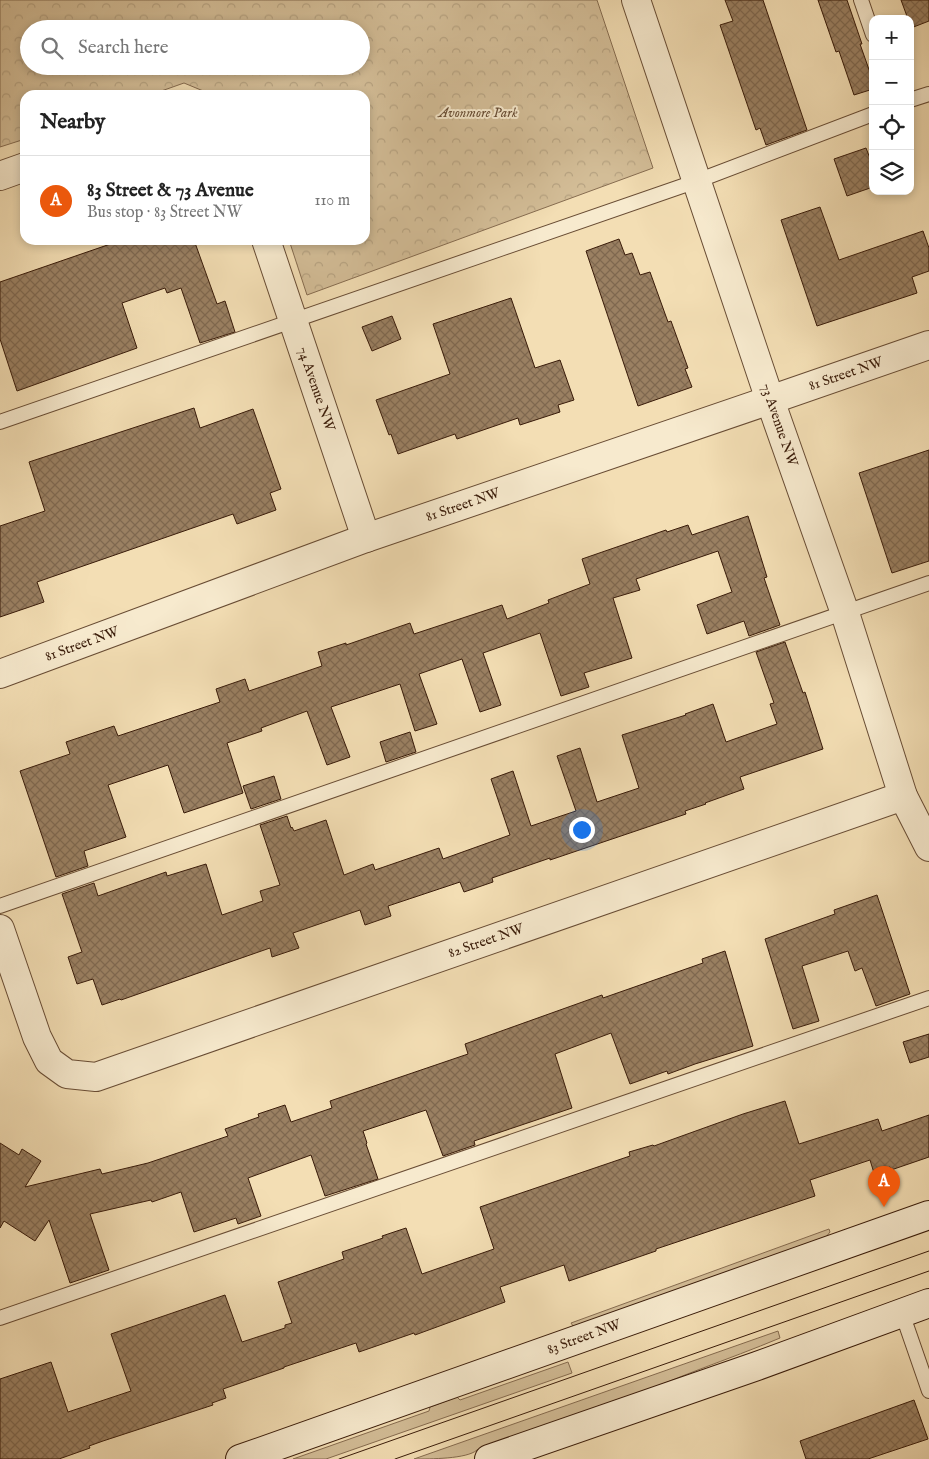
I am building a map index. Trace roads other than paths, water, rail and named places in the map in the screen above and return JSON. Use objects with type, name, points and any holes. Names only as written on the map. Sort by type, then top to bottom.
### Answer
[{"type":"street","name":"73 Avenue NW","points":[[636,0],[770,400],[845,613],[903,796],[929,847]]},
{"type":"street","points":[[0,176],[20,169]]},
{"type":"street","name":"74 Avenue NW","points":[[268,245],[366,538]]},
{"type":"street","name":"81 Street NW","points":[[0,674],[366,538],[929,345]]},
{"type":"street","name":"82 Street NW","points":[[0,929],[37,1037],[49,1061],[67,1074],[96,1077],[903,796]]},
{"type":"street","name":"83 Street NW","points":[[240,1459],[929,1215]]},
{"type":"street","points":[[489,1459],[757,1366],[929,1303]]},
{"type":"lane","points":[[861,0],[869,23]]},
{"type":"lane","points":[[914,99],[929,94]]},
{"type":"lane","points":[[0,422],[697,181],[869,116]]},
{"type":"lane","points":[[0,906],[929,583]]},
{"type":"lane","points":[[0,1318],[929,998]]},
{"type":"lane","points":[[902,1313],[929,1391]]},
{"type":"tram line","points":[[339,1459],[929,1251]]},
{"type":"tram line","points":[[395,1459],[929,1271]]},
{"type":"place","name":"83 Street & 73 Avenue","points":[[884,1207]]},
{"type":"park label","name":"Avonmore Park","points":[[478,113]]}]
